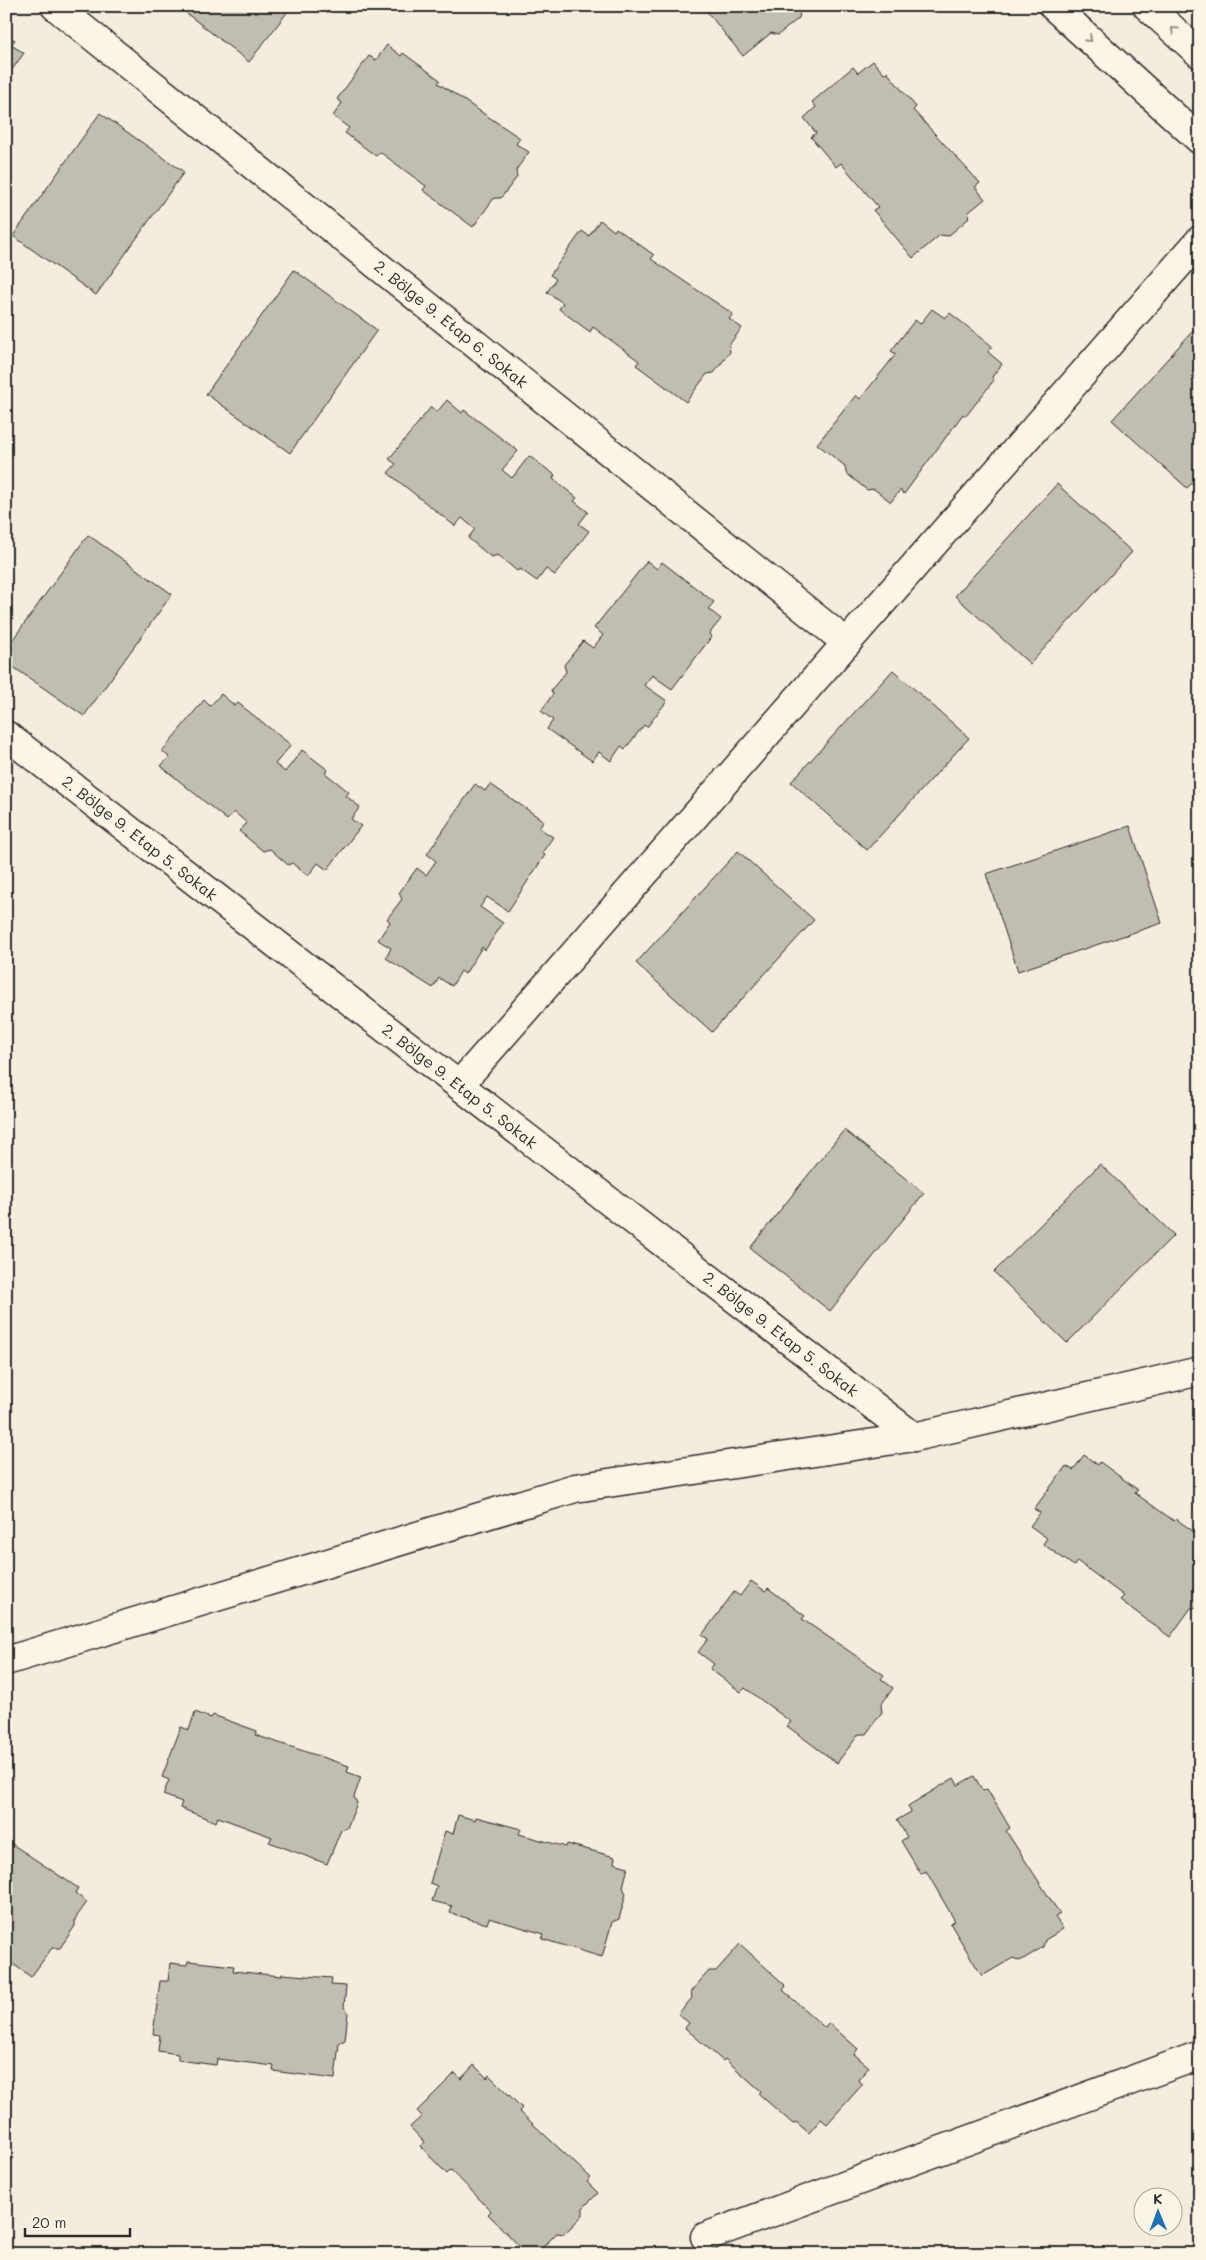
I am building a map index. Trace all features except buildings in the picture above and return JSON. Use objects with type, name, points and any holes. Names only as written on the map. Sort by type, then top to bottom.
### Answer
[{"type":"street","name":"2. Bölge 9. Etap 6. Sokak","points":[[55,6],[847,643]]},
{"type":"street","points":[[1053,6],[1200,140]]},
{"type":"street","points":[[1148,6],[1200,54]]},
{"type":"street","points":[[459,1085],[1200,240]]},
{"type":"street","name":"2. Bölge 9. Etap 5. Sokak","points":[[6,735],[914,1437]]},
{"type":"street","points":[[6,1661],[575,1488],[914,1437],[1200,1371]]},
{"type":"street","points":[[705,2237],[1200,2055]]}]
